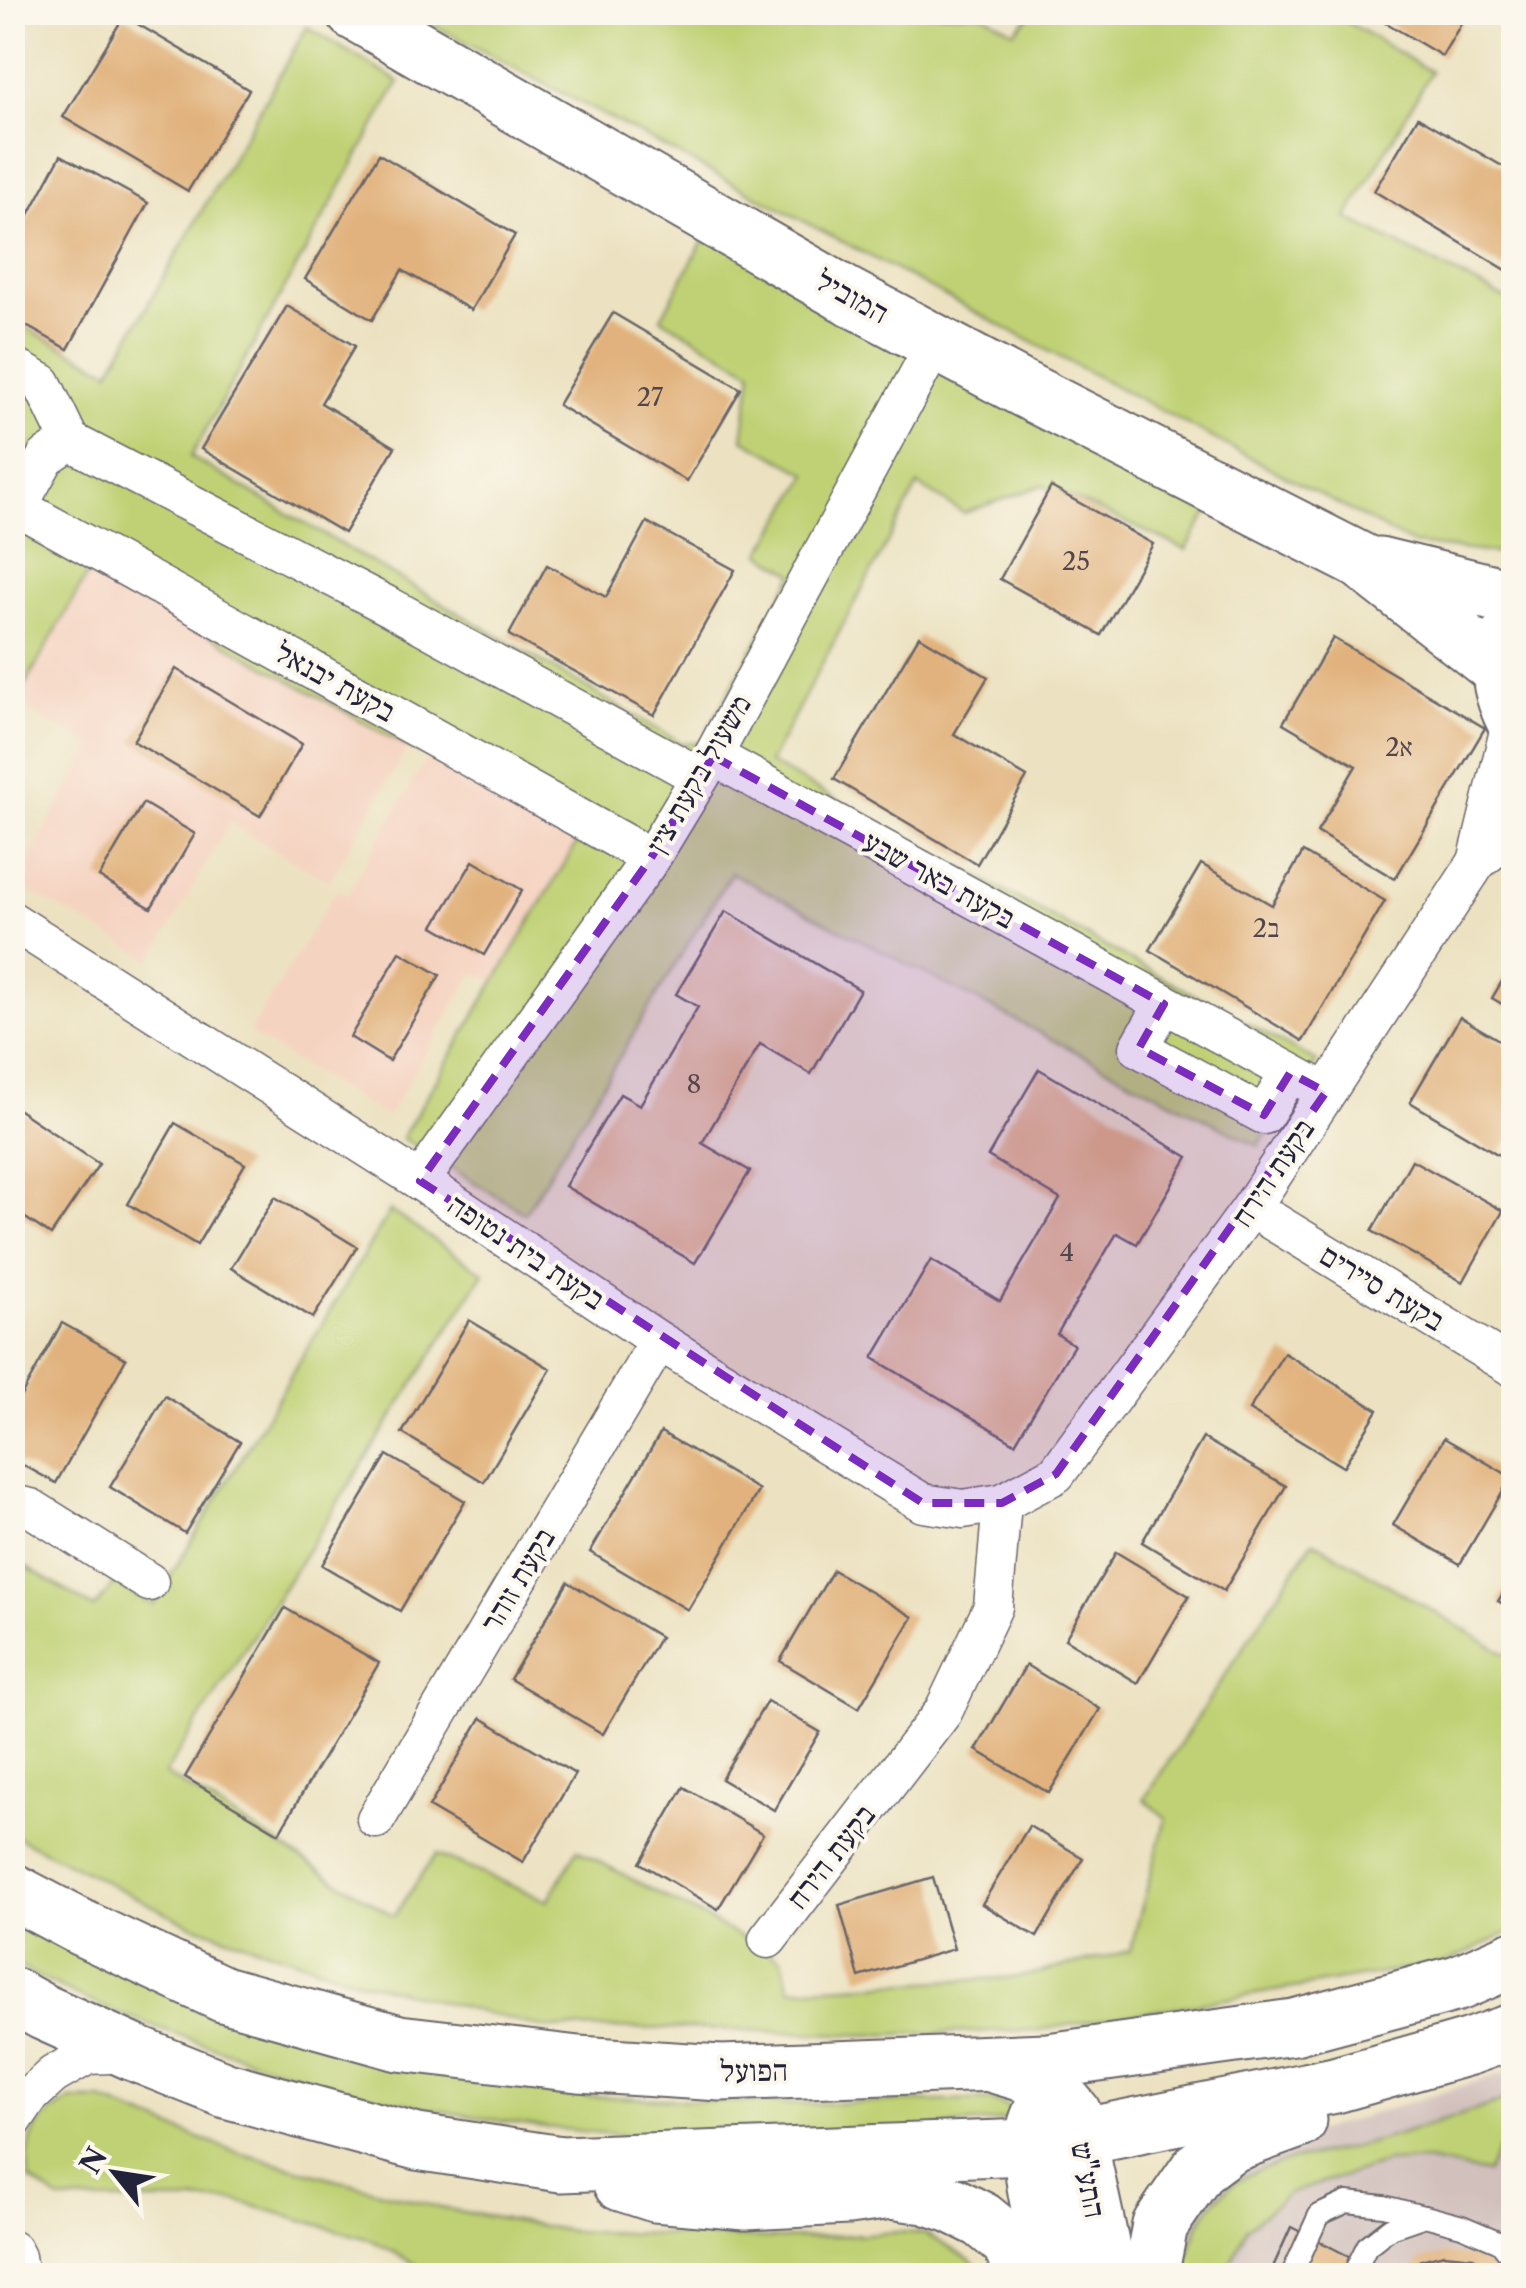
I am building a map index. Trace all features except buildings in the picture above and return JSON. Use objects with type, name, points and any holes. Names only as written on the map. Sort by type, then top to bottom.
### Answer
[{"type":"main road","name":"המוביל","points":[[354,12],[829,286],[1361,560],[1514,598]]},
{"type":"main road","name":"המוביל","points":[[1361,560],[1510,684]]},
{"type":"main road","name":"הפועל","points":[[12,1891],[223,1994],[399,2043],[578,2064],[721,2073],[1048,2061],[1065,2107]]},
{"type":"main road","name":"הפועל","points":[[1065,2107],[1294,2026],[1458,1982],[1514,1959]]},
{"type":"main road","name":"הפועל","points":[[12,1995],[134,2053],[226,2090],[417,2142],[561,2164],[1065,2107],[1335,2085],[1491,2039]]},
{"type":"main road","points":[[1150,2276],[1160,2225],[1199,2168],[1230,2145],[1355,2100],[1491,2039]]},
{"type":"main road","name":"התע\"ש","points":[[1056,2276],[1036,2184],[1065,2107]]},
{"type":"main road","name":"התע\"ש","points":[[1065,2107],[1108,2276]]},
{"type":"main road","points":[[561,2164],[655,2194],[674,2196],[746,2202],[891,2191],[926,2196],[982,2220],[1008,2242],[1025,2276]]},
{"type":"street","name":"משעול בקעת צין","points":[[420,1181],[651,858],[707,766],[936,342]]},
{"type":"street","points":[[12,366],[42,382],[70,442],[707,766]]},
{"type":"street","name":"בקעת יבנאל","points":[[70,442],[46,457],[15,512],[651,858]]},
{"type":"street","name":"בקעת הירח","points":[[1477,862],[1510,684]]},
{"type":"street","name":"בקעת באר שבע","points":[[707,766],[1326,1092]]},
{"type":"street","name":"בקעת הירח","points":[[1056,1474],[1251,1208],[1477,862],[1514,832]]},
{"type":"street","name":"בקעת בית נטופה","points":[[12,921],[420,1181],[659,1341],[923,1503],[963,1510],[1002,1503],[1056,1474]]},
{"type":"street","points":[[1164,1004],[1139,1048],[1264,1114],[1290,1072]]},
{"type":"street","name":"בקעת סיירים","points":[[1251,1208],[1514,1368]]},
{"type":"street","name":"בקעת זוהר","points":[[376,1819],[659,1341]]},
{"type":"street","name":"בקעת הירח","points":[[768,1939],[943,1712],[994,1607],[1002,1503]]},
{"type":"street","points":[[12,1504],[31,1508],[149,1582]]},
{"type":"street","points":[[12,2122],[29,2096],[53,2075],[88,2056],[134,2053]]},
{"type":"street","points":[[12,2250],[19,2276]]},
{"type":"lane","points":[[1292,2276],[1318,2216],[1347,2202],[1384,2206],[1462,2226],[1500,2242],[1514,2260]]},
{"type":"lane","points":[[1352,2276],[1367,2246],[1390,2228],[1425,2216]]},
{"type":"highlighted area","points":[[713,756],[1164,1004],[1139,1048],[1264,1115],[1290,1073],[1326,1092],[1056,1474],[1002,1503],[923,1503],[420,1181],[651,858]]},
{"type":"shaded area","points":[[91,568],[408,747],[329,881],[229,823],[152,960],[15,883],[92,746],[15,702]]},
{"type":"shaded area","points":[[428,756],[577,843],[495,982],[474,973],[387,1117],[249,1033],[337,889],[347,895]]},
{"type":"shaded area","points":[[1513,2070],[1513,2275],[1164,2276],[1204,2189],[1286,2141]]},
{"type":"green space","points":[[411,13],[981,13],[1014,31],[1033,13],[1332,13],[1431,72],[1347,218],[1513,303],[1513,555],[1413,544]]},
{"type":"green space","points":[[307,27],[399,82],[191,457],[681,743],[701,743],[794,574],[761,553],[808,474],[743,439],[752,371],[661,318],[710,228],[1215,502],[1186,550],[1043,485],[964,513],[918,485],[769,763],[1317,1062],[1258,1146],[731,873],[525,1213],[402,1138],[577,843],[91,568],[13,706],[13,520],[30,448],[13,429],[13,322],[110,371]]},
{"type":"green space","points":[[390,1211],[484,1273],[165,1774],[394,1916],[436,1854],[548,1901],[577,1850],[782,1959],[790,1989],[1020,1977],[1130,1951],[1166,1818],[1144,1799],[1313,1541],[1513,1658],[1513,1931],[1445,1963],[1039,2030],[868,2035],[544,2028],[354,1979],[189,1924],[13,1835],[12,1558],[94,1608],[115,1583],[153,1605]]},
{"type":"green space","points":[[13,1920],[390,2063],[560,2095],[792,2104],[987,2100],[1014,2113],[1008,2120],[872,2134],[727,2139],[576,2130],[427,2108],[289,2072],[84,1999],[13,1963]]},
{"type":"green space","points":[[1513,2098],[1513,2120],[1487,2173],[1426,2161],[1387,2162],[1288,2194],[1247,2228],[1225,2275],[1184,2275],[1203,2217],[1218,2197],[1241,2179],[1273,2165],[1378,2141]]},
{"type":"green space","points":[[70,2100],[101,2100],[232,2151],[441,2208],[570,2231],[784,2239],[926,2234],[970,2260],[983,2275],[594,2276],[575,2270],[551,2276],[435,2275],[371,2240],[237,2201],[61,2201],[29,2179],[29,2151],[40,2124]]}]
